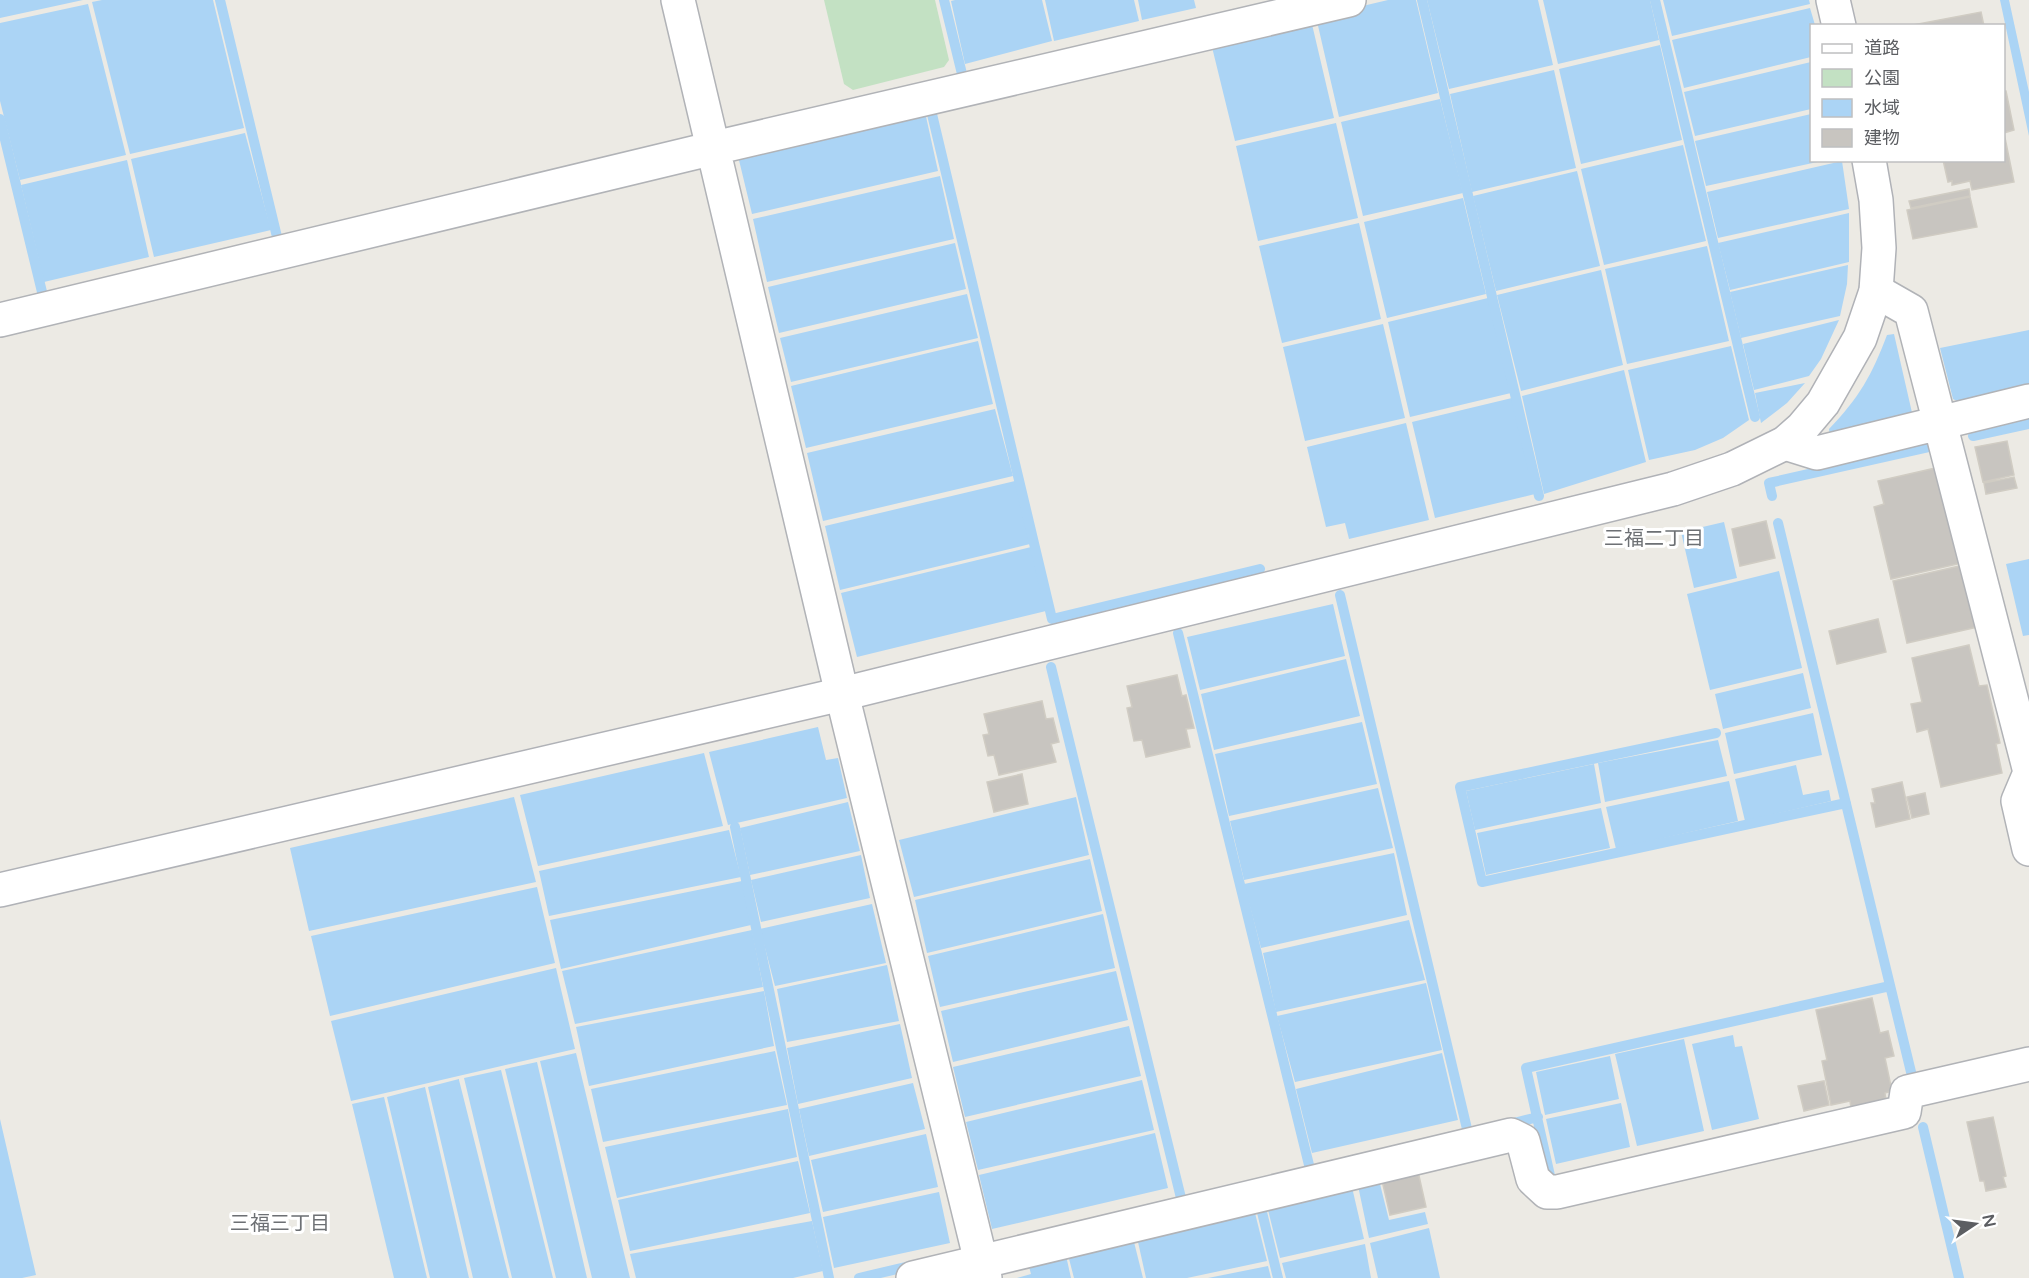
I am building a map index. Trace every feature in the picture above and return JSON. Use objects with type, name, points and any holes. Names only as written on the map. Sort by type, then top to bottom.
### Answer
[{"type":"street","points":[[678,0],[842,694],[983,1270]]},
{"type":"street","points":[[0,320],[714,148],[1349,0]]},
{"type":"street","points":[[1833,0],[1839,24]]},
{"type":"street","points":[[0,890],[842,694],[1673,489],[1732,469],[1785,443],[1802,428],[1823,403],[1860,338],[1876,291],[1879,248],[1876,200],[1869,162]]},
{"type":"street","points":[[1876,291],[1911,311],[2029,768]]},
{"type":"street","points":[[1785,443],[1817,453],[2029,401]]},
{"type":"street","points":[[2029,775],[2018,801],[2029,849]]},
{"type":"street","points":[[913,1278],[983,1270],[1511,1135],[1523,1142],[1533,1179],[1539,1187],[1547,1192],[1557,1192],[1904,1112],[1907,1092],[2029,1064]]},
{"type":"green space","points":[[824,0],[935,0],[949,60],[944,67],[853,90],[844,84]]},
{"type":"water","points":[[0,0],[83,0],[0,18]]},
{"type":"water","points":[[102,0],[213,0],[244,128],[130,154],[92,2]]},
{"type":"water","points":[[1042,0],[1052,41],[965,64],[951,1]]},
{"type":"water","points":[[1045,0],[1134,0],[1139,21],[1054,41]]},
{"type":"water","points":[[1138,0],[1194,0],[1196,8],[1142,20]]},
{"type":"water","points":[[1388,0],[1416,0],[1438,93],[1339,117],[1316,17]]},
{"type":"water","points":[[1427,0],[1538,0],[1553,65],[1449,89]]},
{"type":"water","points":[[1543,0],[1650,0],[1659,40],[1558,64]]},
{"type":"water","points":[[1663,0],[1809,0],[1810,4],[1672,36]]},
{"type":"water","points":[[2000,0],[2009,0],[2029,92],[2029,136]]},
{"type":"water","points":[[88,4],[126,155],[20,180],[0,101],[0,23]]},
{"type":"water","points":[[1810,8],[1815,24],[1810,24],[1810,57],[1684,88],[1672,40]]},
{"type":"water","points":[[1311,20],[1334,118],[1235,141],[1211,43]]},
{"type":"water","points":[[1660,45],[1682,140],[1581,164],[1559,69]]},
{"type":"water","points":[[1810,62],[1810,109],[1695,136],[1684,92]]},
{"type":"water","points":[[1554,70],[1576,168],[1472,192],[1450,94]]},
{"type":"water","points":[[1440,99],[1463,193],[1363,216],[1341,122]]},
{"type":"water","points":[[925,112],[938,171],[752,214],[738,156]]},
{"type":"water","points":[[1810,114],[1810,162],[1817,162],[1706,186],[1695,141]]},
{"type":"water","points":[[1336,123],[1358,218],[1258,241],[1236,146]]},
{"type":"water","points":[[245,133],[271,230],[154,257],[131,159]]},
{"type":"water","points":[[1683,145],[1706,241],[1604,265],[1581,169]]},
{"type":"water","points":[[127,160],[149,257],[44,282],[21,185]]},
{"type":"water","points":[[1842,162],[1849,209],[1718,238],[1707,192]]},
{"type":"water","points":[[1577,171],[1600,266],[1496,291],[1473,196]]},
{"type":"water","points":[[940,176],[954,239],[767,282],[753,219]]},
{"type":"water","points":[[1463,198],[1486,294],[1387,318],[1364,222]]},
{"type":"water","points":[[1849,213],[1849,262],[1730,290],[1718,243]]},
{"type":"water","points":[[1359,223],[1381,319],[1282,343],[1259,246]]},
{"type":"water","points":[[955,243],[966,289],[779,333],[768,287]]},
{"type":"water","points":[[1707,246],[1729,341],[1627,364],[1605,269]]},
{"type":"water","points":[[1848,265],[1847,284],[1840,316],[1741,338],[1730,292]]},
{"type":"water","points":[[1601,270],[1623,365],[1521,391],[1497,295]]},
{"type":"water","points":[[967,294],[978,338],[791,382],[780,338]]},
{"type":"water","points":[[1488,298],[1511,393],[1410,417],[1388,322]]},
{"type":"water","points":[[1839,320],[1821,359],[1809,376],[1754,390],[1743,344]]},
{"type":"water","points":[[1383,324],[1405,418],[1305,441],[1283,347]]},
{"type":"water","points":[[2029,330],[2029,390],[1963,404],[1953,399],[1940,348]]},
{"type":"water","points":[[1894,334],[1913,417],[1830,436],[1829,429],[1849,407],[1870,374],[1887,335]]},
{"type":"water","points":[[978,341],[993,404],[806,448],[791,386]]},
{"type":"water","points":[[1731,346],[1749,420],[1723,438],[1695,450],[1649,460],[1628,370]]},
{"type":"water","points":[[1624,370],[1646,462],[1544,494],[1522,396]]},
{"type":"water","points":[[1805,383],[1787,403],[1761,423],[1755,393]]},
{"type":"water","points":[[1512,398],[1535,494],[1435,518],[1412,422]]},
{"type":"water","points":[[995,409],[1013,476],[823,521],[807,453]]},
{"type":"water","points":[[1406,423],[1429,520],[1349,539],[1345,523],[1326,527],[1307,447]]},
{"type":"water","points":[[1015,481],[1030,544],[840,590],[825,526]]},
{"type":"water","points":[[1724,522],[1737,578],[1694,588],[1681,532]]},
{"type":"water","points":[[1031,547],[1046,611],[857,657],[841,593]]},
{"type":"water","points":[[2029,559],[2029,635],[2023,636],[2006,564]]},
{"type":"water","points":[[1779,571],[1802,668],[1710,690],[1687,594]]},
{"type":"water","points":[[1333,604],[1345,656],[1200,690],[1187,637]]},
{"type":"water","points":[[1346,659],[1360,716],[1214,750],[1201,694]]},
{"type":"water","points":[[1803,673],[1811,708],[1723,729],[1715,694]]},
{"type":"water","points":[[1813,713],[1822,755],[1734,774],[1725,733]]},
{"type":"water","points":[[1362,722],[1377,784],[1229,816],[1215,754]]},
{"type":"water","points":[[818,727],[826,760],[838,758],[847,798],[728,825],[709,752]]},
{"type":"water","points":[[1718,740],[1727,776],[1605,802],[1598,763]]},
{"type":"water","points":[[704,753],[723,826],[538,866],[520,795]]},
{"type":"water","points":[[1594,764],[1601,803],[1475,830],[1466,791]]},
{"type":"water","points":[[1796,765],[1803,795],[1829,790],[1831,801],[1745,821],[1735,779]]},
{"type":"water","points":[[1729,781],[1738,821],[1616,849],[1606,807]]},
{"type":"water","points":[[1378,788],[1393,848],[1244,880],[1230,821]]},
{"type":"water","points":[[514,797],[536,882],[309,931],[290,848]]},
{"type":"water","points":[[1076,797],[1089,855],[914,897],[899,840]]},
{"type":"water","points":[[848,802],[860,851],[750,875],[740,828]]},
{"type":"water","points":[[1601,808],[1610,848],[1486,875],[1477,833]]},
{"type":"water","points":[[729,830],[741,877],[549,916],[539,871]]},
{"type":"water","points":[[1394,853],[1407,915],[1261,948],[1244,884]]},
{"type":"water","points":[[861,855],[870,898],[761,922],[751,880]]},
{"type":"water","points":[[1090,859],[1102,911],[927,953],[915,900]]},
{"type":"water","points":[[742,881],[751,925],[561,969],[550,920]]},
{"type":"water","points":[[537,887],[555,963],[330,1016],[311,936]]},
{"type":"water","points":[[872,904],[886,963],[775,986],[760,929]]},
{"type":"water","points":[[1103,914],[1115,968],[940,1007],[928,956]]},
{"type":"water","points":[[1409,920],[1425,980],[1276,1012],[1263,953]]},
{"type":"water","points":[[752,930],[763,987],[575,1024],[562,971]]},
{"type":"water","points":[[887,965],[899,1021],[787,1042],[777,989]]},
{"type":"water","points":[[556,968],[575,1049],[351,1101],[331,1021]]},
{"type":"water","points":[[1116,971],[1128,1020],[953,1062],[941,1011]]},
{"type":"water","points":[[1426,983],[1442,1050],[1295,1082],[1277,1016]]},
{"type":"water","points":[[764,991],[774,1046],[589,1086],[576,1027]]},
{"type":"water","points":[[900,1024],[912,1078],[798,1104],[787,1048]]},
{"type":"water","points":[[1129,1026],[1141,1076],[965,1117],[953,1067]]},
{"type":"water","points":[[1733,1035],[1735,1047],[1742,1046],[1759,1119],[1712,1130],[1692,1044]]},
{"type":"water","points":[[1684,1039],[1704,1131],[1637,1146],[1615,1054]]},
{"type":"water","points":[[775,1051],[787,1105],[603,1142],[591,1089]]},
{"type":"water","points":[[576,1053],[630,1278],[592,1278],[540,1061]]},
{"type":"water","points":[[1442,1053],[1458,1120],[1312,1153],[1296,1089]]},
{"type":"water","points":[[1610,1056],[1619,1099],[1545,1115],[1536,1072]]},
{"type":"water","points":[[537,1062],[587,1278],[556,1278],[505,1069]]},
{"type":"water","points":[[501,1070],[553,1278],[512,1278],[464,1078]]},
{"type":"water","points":[[459,1079],[509,1278],[473,1278],[428,1087]]},
{"type":"water","points":[[1142,1080],[1154,1130],[978,1170],[966,1122]]},
{"type":"water","points":[[913,1083],[925,1129],[809,1156],[799,1109]]},
{"type":"water","points":[[425,1087],[469,1278],[430,1278],[387,1097]]},
{"type":"water","points":[[384,1097],[427,1278],[394,1278],[352,1104]]},
{"type":"water","points":[[1621,1103],[1630,1147],[1556,1164],[1546,1119]]},
{"type":"water","points":[[788,1109],[797,1157],[617,1198],[605,1147]]},
{"type":"water","points":[[0,1119],[36,1275],[22,1278],[0,1278]]},
{"type":"water","points":[[1155,1133],[1168,1188],[992,1229],[979,1175]]},
{"type":"water","points":[[926,1134],[938,1187],[823,1212],[811,1160]]},
{"type":"water","points":[[798,1161],[810,1213],[630,1251],[618,1200]]},
{"type":"water","points":[[1378,1176],[1389,1220],[1425,1212],[1428,1224],[1369,1238],[1357,1181]]},
{"type":"water","points":[[1351,1183],[1364,1239],[1280,1258],[1266,1202]]},
{"type":"water","points":[[939,1192],[950,1243],[834,1268],[823,1217]]},
{"type":"water","points":[[1253,1205],[1267,1261],[1187,1278],[1146,1278],[1136,1233]]},
{"type":"water","points":[[812,1221],[823,1271],[793,1278],[636,1278],[630,1254]]},
{"type":"water","points":[[1429,1228],[1440,1278],[1378,1278],[1370,1243]]},
{"type":"water","points":[[1132,1234],[1143,1278],[1074,1278],[1067,1251]]},
{"type":"water","points":[[1365,1244],[1371,1278],[1286,1278],[1282,1263]]},
{"type":"water","points":[[1065,1251],[1071,1278],[1017,1278],[1031,1274],[1027,1259]]},
{"type":"water","points":[[1268,1266],[1271,1278],[1208,1278]]},
{"type":"building","points":[[1981,12],[1984,24],[1918,24]]},
{"type":"building","points":[[2005,91],[2006,91],[2014,130],[2005,133]]},
{"type":"building","points":[[2005,138],[2014,182],[1972,190],[1970,181],[1952,185],[1952,181],[1948,182],[1943,162],[2005,162]]},
{"type":"building","points":[[1969,189],[1970,196],[1911,208],[1909,201]]},
{"type":"building","points":[[1970,197],[1977,227],[1913,239],[1907,210]]},
{"type":"building","points":[[2007,441],[2014,475],[1983,482],[1975,447]]},
{"type":"building","points":[[1940,467],[1962,563],[1891,579],[1874,507],[1884,504],[1878,481]]},
{"type":"building","points":[[2014,477],[2017,488],[1986,494],[1984,483]]},
{"type":"building","points":[[1766,521],[1775,558],[1740,566],[1732,529]]},
{"type":"building","points":[[1964,565],[1978,627],[1907,643],[1893,581]]},
{"type":"building","points":[[1878,619],[1886,652],[1837,664],[1829,631]]},
{"type":"building","points":[[1969,645],[1979,686],[1987,685],[2000,743],[1996,744],[2002,773],[1941,787],[1928,729],[1917,732],[1911,704],[1922,702],[1912,658]]},
{"type":"building","points":[[1177,675],[1182,696],[1186,695],[1194,728],[1186,729],[1190,747],[1146,757],[1142,740],[1134,741],[1127,708],[1132,707],[1127,686]]},
{"type":"building","points":[[1042,701],[1046,719],[1053,718],[1059,742],[1051,744],[1056,762],[999,775],[994,755],[988,756],[983,735],[989,734],[984,714]]},
{"type":"building","points":[[1022,774],[1028,804],[994,812],[987,782]]},
{"type":"building","points":[[1902,782],[1910,819],[1876,827],[1871,803],[1875,803],[1872,789]]},
{"type":"building","points":[[1925,793],[1929,814],[1912,818],[1907,797]]},
{"type":"building","points":[[1872,998],[1880,1033],[1888,1031],[1894,1056],[1885,1058],[1892,1091],[1885,1093],[1886,1101],[1851,1108],[1850,1101],[1831,1105],[1822,1061],[1827,1060],[1816,1010]]},
{"type":"building","points":[[1824,1081],[1829,1105],[1804,1111],[1798,1086]]},
{"type":"building","points":[[1993,1117],[2006,1176],[2003,1177],[2006,1187],[1986,1191],[1984,1181],[1980,1181],[1967,1122]]},
{"type":"building","points":[[1417,1167],[1426,1207],[1390,1215],[1381,1176]]},
{"type":"waterway","points":[[220,0],[278,241]]},
{"type":"waterway","points":[[944,0],[963,78]]},
{"type":"waterway","points":[[1422,0],[1539,496]]},
{"type":"waterway","points":[[1655,0],[1755,417]]},
{"type":"waterway","points":[[931,110],[1052,619],[1260,569]]},
{"type":"waterway","points":[[0,119],[43,296]]},
{"type":"waterway","points":[[1973,436],[2029,424]]},
{"type":"waterway","points":[[1772,496],[1769,483],[1933,446]]},
{"type":"waterway","points":[[1778,523],[1911,1072]]},
{"type":"waterway","points":[[1340,595],[1468,1133]]},
{"type":"waterway","points":[[1178,633],[1310,1169]]},
{"type":"waterway","points":[[1051,667],[1182,1202]]},
{"type":"waterway","points":[[1716,733],[1460,787],[1482,882],[1846,803]]},
{"type":"waterway","points":[[735,827],[829,1278]]},
{"type":"waterway","points":[[1556,1179],[1551,1180],[1526,1068],[1890,986]]},
{"type":"waterway","points":[[1506,1125],[1538,1117]]},
{"type":"waterway","points":[[1923,1127],[1959,1278]]},
{"type":"waterway","points":[[1260,1204],[1278,1278]]},
{"type":"waterway","points":[[859,1278],[914,1265]]},
{"type":"district","name":"三福二丁目","points":[[1654,538]]},
{"type":"district","name":"三福三丁目","points":[[280,1223]]}]
